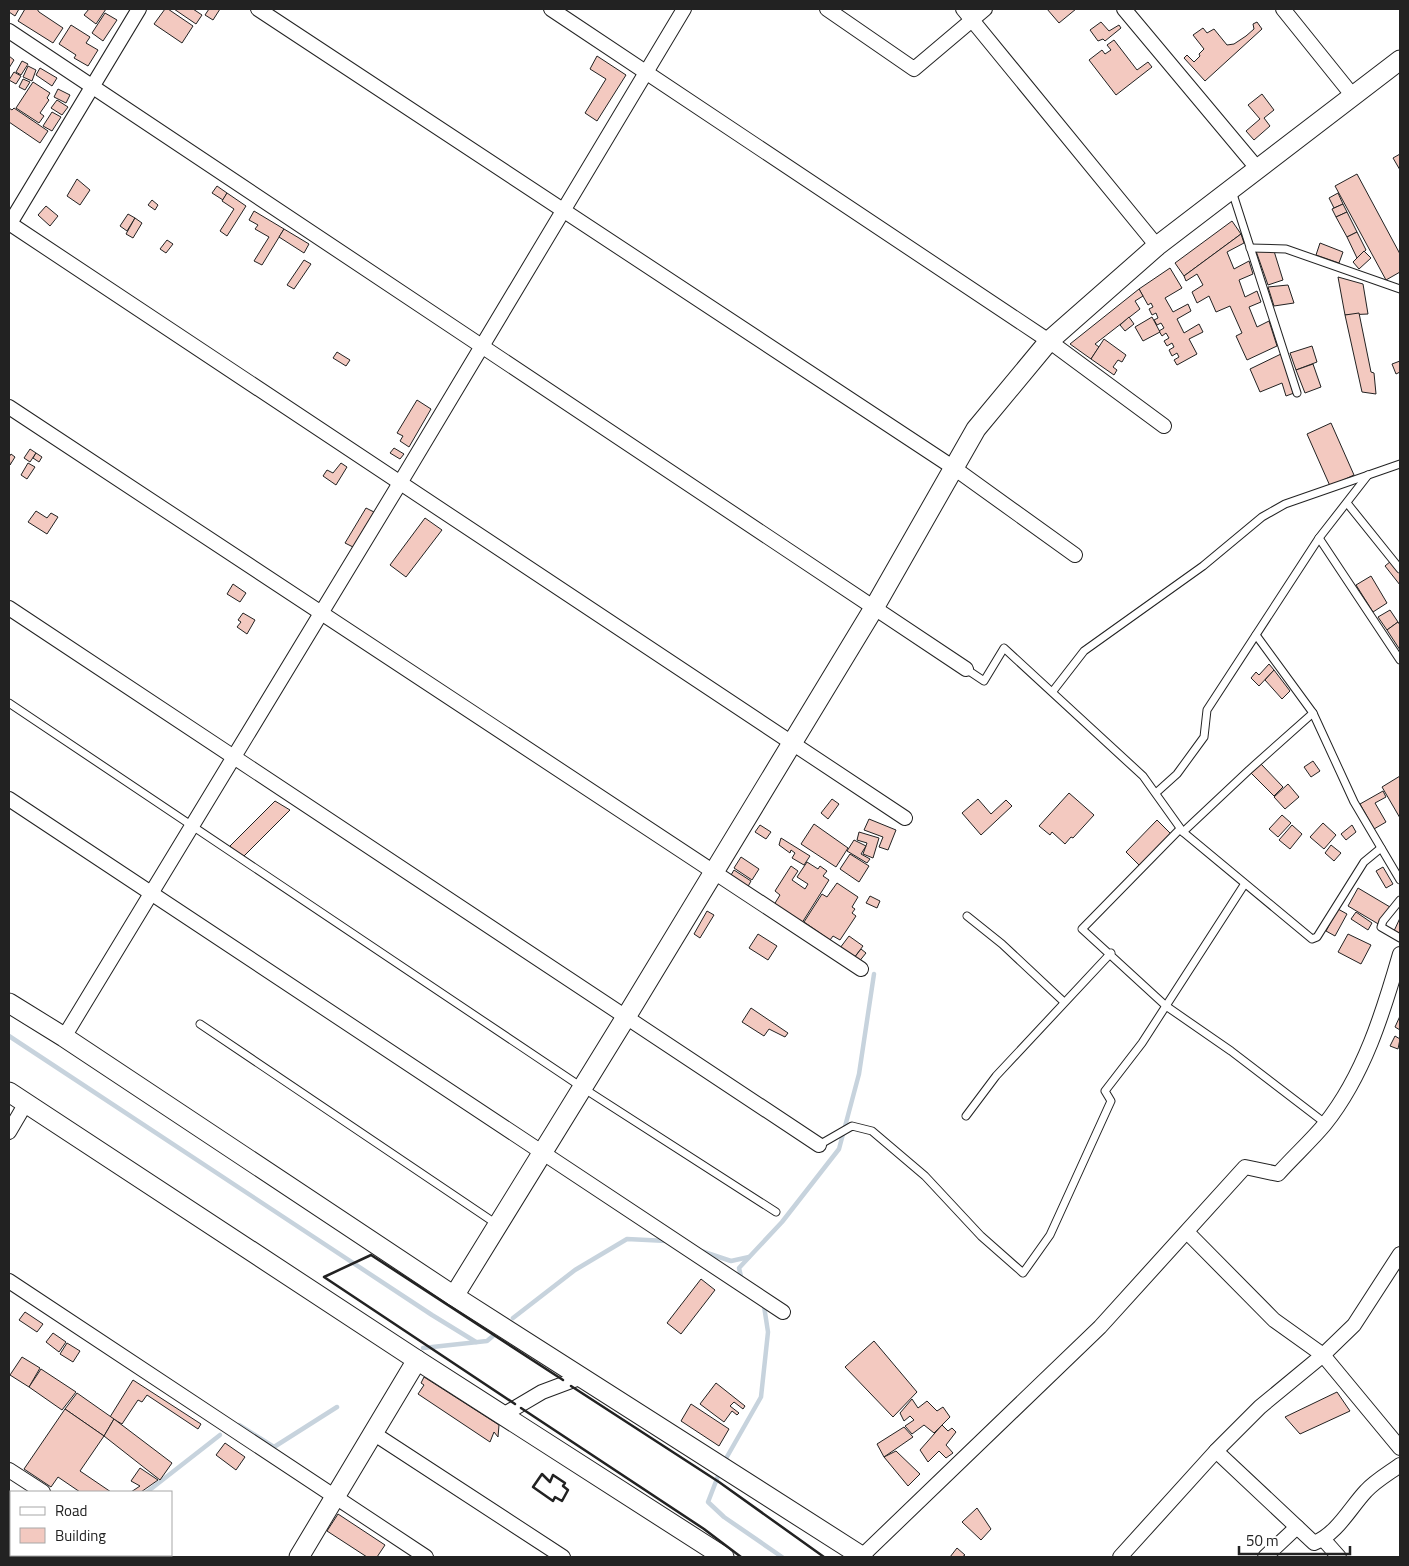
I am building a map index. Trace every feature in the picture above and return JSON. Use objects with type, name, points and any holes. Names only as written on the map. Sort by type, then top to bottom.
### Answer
[{"type":"street","points":[[139,9],[9,224],[905,818]]},
{"type":"street","points":[[258,9],[954,468],[1075,554]]},
{"type":"street","points":[[551,9],[645,74],[1048,342],[1164,426]]},
{"type":"street","points":[[64,1037],[235,758],[684,9]]},
{"type":"street","points":[[827,9],[914,69],[985,9]]},
{"type":"street","points":[[963,9],[1156,246]]},
{"type":"street","points":[[1124,9],[1258,168]]},
{"type":"street","points":[[1283,9],[1353,96]]},
{"type":"street","points":[[9,31],[966,669]]},
{"type":"street","points":[[454,1296],[583,1088],[874,608],[976,429],[1048,342],[1156,246],[1353,96],[1398,65]]},
{"type":"street","points":[[9,406],[861,969]]},
{"type":"street","points":[[9,608],[819,1145]]},
{"type":"street","points":[[9,799],[783,1312]]},
{"type":"street","points":[[9,1003],[64,1037],[454,1296],[863,1557],[1100,1327],[1245,1167],[1278,1174],[1325,1123],[1351,1084],[1381,1020],[1400,954]]},
{"type":"street","points":[[9,1092],[417,1360],[724,1557]]},
{"type":"street","points":[[9,1132],[26,1104]]},
{"type":"street","points":[[1187,1232],[1274,1320],[1323,1355],[1400,1448]]},
{"type":"street","points":[[1120,1557],[1216,1451],[1260,1408],[1323,1355],[1354,1325],[1400,1254]]},
{"type":"street","points":[[9,1281],[426,1557]]},
{"type":"street","points":[[299,1557],[417,1360]]},
{"type":"street","points":[[503,1415],[542,1392],[582,1378]]},
{"type":"street","points":[[373,1433],[563,1557]]},
{"type":"street","points":[[1216,1451],[1314,1543],[1323,1539],[1352,1510],[1366,1490],[1400,1464]]},
{"type":"street","points":[[9,1470],[41,1491]]},
{"type":"street","points":[[1265,1557],[1297,1527]]},
{"type":"street","points":[[1323,1539],[1338,1557]]},
{"type":"lane","points":[[1231,189],[1297,393]]},
{"type":"lane","points":[[1250,248],[1286,249],[1400,289]]},
{"type":"lane","points":[[1053,691],[1084,652],[1203,566],[1262,517],[1285,504],[1400,464]]},
{"type":"lane","points":[[1157,792],[1177,774],[1204,737],[1207,710],[1319,538],[1368,475]]},
{"type":"lane","points":[[1347,503],[1400,569]]},
{"type":"lane","points":[[1319,538],[1400,660]]},
{"type":"lane","points":[[1256,635],[1313,713],[1354,802],[1400,880]]},
{"type":"lane","points":[[966,669],[984,681],[1004,648],[1053,691],[1143,776],[1157,792],[1182,831],[1244,885],[1312,939],[1316,937],[1364,862],[1381,848]]},
{"type":"lane","points":[[9,704],[583,1088],[776,1212]]},
{"type":"lane","points":[[1313,713],[1182,831],[1082,929],[1111,953],[1166,1006],[1231,1051],[1325,1123]]},
{"type":"lane","points":[[819,1145],[852,1126],[872,1131],[924,1176],[982,1236],[1023,1273],[1050,1234],[1111,1101],[1105,1091],[1142,1043],[1244,885]]},
{"type":"lane","points":[[1400,900],[1383,921],[1381,927],[1400,938]]},
{"type":"lane","points":[[967,916],[1002,944],[1064,1002]]},
{"type":"lane","points":[[966,1116],[996,1076],[1111,953]]},
{"type":"lane","points":[[200,1024],[498,1225]]},
{"type":"building","points":[[9,9],[19,9],[15,16],[9,12]]},
{"type":"building","points":[[25,9],[37,9],[63,28],[53,43],[18,21]]},
{"type":"building","points":[[89,9],[106,9],[96,24],[84,15]]},
{"type":"building","points":[[165,9],[168,9],[193,26],[182,43],[154,24]]},
{"type":"building","points":[[174,9],[193,9],[202,15],[196,24]]},
{"type":"building","points":[[209,9],[220,9],[213,20],[205,15]]},
{"type":"building","points":[[1047,9],[1076,9],[1059,23]]},
{"type":"building","points":[[105,13],[117,20],[103,41],[92,33]]},
{"type":"building","points":[[1101,22],[1109,31],[1119,25],[1121,28],[1105,41],[1103,39],[1098,41],[1090,30]]},
{"type":"building","points":[[1257,22],[1262,29],[1205,81],[1184,58],[1187,55],[1194,62],[1200,56],[1199,54],[1204,49],[1193,35],[1203,28],[1207,33],[1214,29],[1227,45],[1234,44],[1246,36],[1254,29],[1253,24]]},
{"type":"building","points":[[71,25],[90,37],[86,43],[98,50],[88,66],[74,58],[76,55],[59,44]]},
{"type":"building","points":[[1114,40],[1137,70],[1148,62],[1152,67],[1116,95],[1089,60],[1102,50],[1105,54],[1111,50],[1107,45]]},
{"type":"building","points":[[9,56],[14,60],[9,68]]},
{"type":"building","points":[[597,56],[626,75],[597,121],[585,113],[606,79],[590,69]]},
{"type":"building","points":[[22,61],[28,64],[21,75],[16,72]]},
{"type":"building","points":[[28,66],[36,70],[32,81],[23,77]]},
{"type":"building","points":[[40,68],[57,78],[52,86],[36,75]]},
{"type":"building","points":[[14,72],[21,76],[16,84],[9,80]]},
{"type":"building","points":[[23,79],[30,82],[25,90],[19,87]]},
{"type":"building","points":[[33,82],[50,93],[47,98],[49,100],[40,113],[44,116],[39,123],[16,108]]},
{"type":"building","points":[[58,89],[70,95],[66,103],[54,97]]},
{"type":"building","points":[[1262,94],[1274,110],[1264,118],[1270,126],[1254,140],[1246,131],[1260,119],[1248,105]]},
{"type":"building","points":[[57,100],[68,107],[62,115],[51,108]]},
{"type":"building","points":[[9,108],[12,110],[14,108],[48,131],[40,143],[9,122]]},
{"type":"building","points":[[52,112],[61,117],[52,131],[43,126]]},
{"type":"building","points":[[1400,154],[1400,170],[1393,158]]},
{"type":"building","points":[[1357,174],[1400,254],[1400,272],[1386,280],[1335,186]]},
{"type":"building","points":[[77,179],[90,190],[80,205],[67,196]]},
{"type":"building","points":[[217,186],[227,193],[223,200],[212,193]]},
{"type":"building","points":[[227,193],[246,206],[227,236],[220,231],[234,209],[222,201]]},
{"type":"building","points":[[1338,193],[1343,204],[1334,208],[1329,198]]},
{"type":"building","points":[[152,200],[158,205],[155,210],[148,205]]},
{"type":"building","points":[[1343,204],[1347,212],[1336,217],[1332,209]]},
{"type":"building","points":[[46,206],[58,216],[50,226],[38,215]]},
{"type":"building","points":[[254,211],[284,229],[262,265],[254,261],[269,237],[255,229],[258,225],[249,220]]},
{"type":"building","points":[[1347,212],[1357,232],[1347,237],[1336,217]]},
{"type":"building","points":[[128,214],[135,218],[127,231],[120,226]]},
{"type":"building","points":[[135,218],[142,223],[133,238],[126,234]]},
{"type":"building","points":[[1232,221],[1241,234],[1184,276],[1175,263]]},
{"type":"building","points":[[284,229],[309,244],[304,253],[279,237]]},
{"type":"building","points":[[1357,232],[1366,250],[1357,258],[1347,237]]},
{"type":"building","points":[[1241,234],[1244,243],[1227,252],[1234,269],[1249,261],[1253,274],[1239,280],[1245,297],[1257,291],[1261,302],[1249,307],[1257,327],[1269,321],[1277,346],[1247,360],[1236,336],[1242,333],[1230,306],[1216,312],[1209,296],[1197,303],[1192,292],[1203,285],[1197,274],[1186,281],[1184,276]]},
{"type":"building","points":[[167,240],[173,244],[166,253],[160,249]]},
{"type":"building","points":[[1320,243],[1343,252],[1339,263],[1316,255]]},
{"type":"building","points":[[1256,251],[1274,251],[1283,280],[1268,285]]},
{"type":"building","points":[[1364,251],[1371,258],[1359,269],[1353,262]]},
{"type":"building","points":[[304,260],[311,264],[294,289],[287,285]]},
{"type":"building","points":[[1170,268],[1182,288],[1165,298],[1173,312],[1188,304],[1191,311],[1177,319],[1184,333],[1199,324],[1203,332],[1189,339],[1197,354],[1177,365],[1174,360],[1179,357],[1177,353],[1172,356],[1169,350],[1174,347],[1172,343],[1167,346],[1164,341],[1169,338],[1166,333],[1162,336],[1159,331],[1164,328],[1161,323],[1157,325],[1154,320],[1158,318],[1156,313],[1152,315],[1149,309],[1153,307],[1151,303],[1148,305],[1139,289]]},
{"type":"building","points":[[1338,277],[1363,284],[1368,314],[1345,315]]},
{"type":"building","points":[[1288,285],[1294,303],[1274,306],[1268,287]]},
{"type":"building","points":[[1139,289],[1143,296],[1135,301],[1140,309],[1095,344],[1099,347],[1091,359],[1070,344]]},
{"type":"building","points":[[1359,313],[1371,372],[1374,373],[1376,394],[1362,392],[1345,315]]},
{"type":"building","points":[[1129,317],[1134,324],[1125,331],[1120,325]]},
{"type":"building","points":[[1152,317],[1160,332],[1143,341],[1135,327]]},
{"type":"building","points":[[1104,339],[1126,355],[1122,362],[1118,360],[1113,367],[1117,370],[1114,375],[1091,359]]},
{"type":"building","points":[[1312,346],[1317,362],[1296,370],[1290,353]]},
{"type":"building","points":[[337,352],[350,360],[346,366],[333,358]]},
{"type":"building","points":[[1281,354],[1294,393],[1286,396],[1282,383],[1260,392],[1250,369]]},
{"type":"building","points":[[1400,361],[1400,372],[1396,374],[1392,364]]},
{"type":"building","points":[[1313,364],[1321,387],[1305,393],[1296,370]]},
{"type":"building","points":[[417,400],[431,409],[409,447],[400,441],[403,436],[397,433]]},
{"type":"building","points":[[1331,423],[1354,475],[1330,486],[1307,434]]},
{"type":"building","points":[[394,448],[404,454],[400,459],[390,453]]},
{"type":"building","points":[[30,449],[36,453],[30,462],[24,458]]},
{"type":"building","points":[[36,453],[42,457],[39,462],[33,458]]},
{"type":"building","points":[[11,454],[15,457],[10,465],[9,457]]},
{"type":"building","points":[[28,463],[35,467],[27,479],[21,475]]},
{"type":"building","points":[[341,463],[347,467],[336,485],[323,476],[327,470],[333,473]]},
{"type":"building","points":[[366,508],[374,512],[353,547],[345,543]]},
{"type":"building","points":[[36,511],[47,518],[51,513],[58,517],[47,534],[28,522]]},
{"type":"building","points":[[425,518],[442,530],[406,577],[390,565]]},
{"type":"building","points":[[1391,561],[1400,572],[1400,585],[1385,566]]},
{"type":"building","points":[[1371,576],[1387,603],[1373,612],[1356,585]]},
{"type":"building","points":[[233,584],[246,593],[240,602],[227,594]]},
{"type":"building","points":[[1390,610],[1398,622],[1387,630],[1378,617]]},
{"type":"building","points":[[243,613],[255,620],[247,634],[237,627],[241,622],[238,620]]},
{"type":"building","points":[[1398,622],[1400,625],[1400,650],[1387,630]]},
{"type":"building","points":[[1269,664],[1274,670],[1259,686],[1251,678],[1256,672],[1259,675]]},
{"type":"building","points":[[1274,670],[1290,691],[1282,699],[1265,680]]},
{"type":"building","points":[[1313,761],[1320,771],[1311,777],[1304,767]]},
{"type":"building","points":[[1261,764],[1283,787],[1274,796],[1251,773]]},
{"type":"building","points":[[1400,776],[1400,818],[1382,787]]},
{"type":"building","points":[[1288,784],[1299,797],[1285,809],[1274,797]]},
{"type":"building","points":[[1383,791],[1386,797],[1375,803],[1386,822],[1374,829],[1360,804]]},
{"type":"building","points":[[1069,793],[1094,815],[1065,844],[1052,832],[1050,835],[1039,826]]},
{"type":"building","points":[[832,799],[839,804],[828,819],[821,813]]},
{"type":"building","points":[[978,799],[991,814],[1006,800],[1012,806],[981,835],[962,813]]},
{"type":"building","points":[[275,801],[290,810],[242,858],[230,846]]},
{"type":"building","points":[[1282,815],[1291,823],[1278,837],[1269,829]]},
{"type":"building","points":[[869,819],[896,830],[888,850],[879,847],[883,837],[864,830]]},
{"type":"building","points":[[1157,820],[1172,835],[1141,867],[1126,852]]},
{"type":"building","points":[[1323,823],[1336,835],[1324,849],[1310,837]]},
{"type":"building","points":[[814,824],[848,848],[836,867],[801,844]]},
{"type":"building","points":[[760,825],[771,832],[766,839],[755,832]]},
{"type":"building","points":[[1292,825],[1302,834],[1290,849],[1279,840]]},
{"type":"building","points":[[1352,825],[1356,832],[1346,840],[1341,834]]},
{"type":"building","points":[[859,832],[879,838],[873,858],[863,854],[867,843],[857,840]]},
{"type":"building","points":[[781,838],[810,856],[804,865],[792,858],[795,853],[791,850],[790,853],[779,845]]},
{"type":"building","points":[[854,840],[866,846],[861,854],[870,859],[867,863],[847,851]]},
{"type":"building","points":[[1331,845],[1341,853],[1334,861],[1325,853]]},
{"type":"building","points":[[850,854],[869,866],[859,882],[840,869]]},
{"type":"building","points":[[741,857],[759,869],[752,880],[734,868]]},
{"type":"building","points":[[807,862],[818,869],[820,866],[827,871],[823,876],[829,880],[800,926],[772,908],[780,895],[775,891],[791,866],[798,871],[792,880],[805,889],[808,884],[797,877]]},
{"type":"building","points":[[1383,867],[1393,884],[1386,888],[1376,871]]},
{"type":"building","points":[[734,870],[751,881],[745,892],[728,880]]},
{"type":"building","points":[[837,883],[858,897],[852,907],[855,909],[852,913],[856,916],[840,940],[833,936],[830,940],[804,922],[822,894],[827,897]]},
{"type":"building","points":[[1358,888],[1390,907],[1380,925],[1348,906]]},
{"type":"building","points":[[870,896],[880,901],[877,908],[866,903]]},
{"type":"building","points":[[1338,909],[1347,914],[1335,936],[1326,931]]},
{"type":"building","points":[[707,911],[714,915],[700,938],[694,934]]},
{"type":"building","points":[[1356,912],[1372,923],[1368,930],[1351,919]]},
{"type":"building","points":[[1400,918],[1400,934],[1394,931]]},
{"type":"building","points":[[758,934],[777,946],[768,960],[749,948]]},
{"type":"building","points":[[1348,934],[1371,945],[1361,964],[1338,952]]},
{"type":"building","points":[[849,936],[863,946],[851,962],[837,952]]},
{"type":"building","points":[[861,949],[866,953],[858,963],[851,962]]},
{"type":"building","points":[[751,1008],[788,1033],[785,1037],[769,1029],[764,1036],[742,1022]]},
{"type":"building","points":[[1400,1016],[1400,1030],[1395,1027]]},
{"type":"building","points":[[1395,1036],[1400,1039],[1398,1049],[1390,1046]]},
{"type":"building","points":[[701,1279],[715,1290],[681,1334],[667,1323]]},
{"type":"building","points":[[25,1312],[43,1324],[37,1332],[19,1320]]},
{"type":"building","points":[[53,1333],[66,1342],[59,1352],[46,1342]]},
{"type":"building","points":[[874,1341],[917,1392],[893,1417],[845,1367]]},
{"type":"building","points":[[67,1343],[80,1351],[73,1362],[60,1354]]},
{"type":"building","points":[[22,1357],[40,1368],[29,1387],[10,1375]]},
{"type":"building","points":[[41,1369],[76,1392],[62,1410],[29,1387]]},
{"type":"building","points":[[424,1377],[499,1425],[498,1437],[494,1432],[490,1442],[418,1394],[424,1385],[421,1383]]},
{"type":"building","points":[[133,1380],[201,1424],[198,1429],[147,1395],[142,1402],[138,1400],[122,1424],[110,1417]]},
{"type":"building","points":[[716,1383],[745,1406],[743,1409],[734,1402],[730,1406],[739,1413],[737,1415],[732,1411],[724,1422],[700,1404]]},
{"type":"building","points":[[1337,1392],[1350,1411],[1300,1434],[1285,1417]]},
{"type":"building","points":[[77,1393],[114,1419],[104,1436],[65,1409]]},
{"type":"building","points":[[912,1399],[918,1408],[927,1401],[937,1411],[943,1407],[950,1417],[934,1433],[924,1425],[912,1434],[905,1426],[914,1420],[910,1416],[904,1421],[900,1413]]},
{"type":"building","points":[[691,1404],[729,1429],[719,1446],[681,1421]]},
{"type":"building","points":[[65,1409],[104,1436],[80,1471],[110,1491],[79,1491],[58,1477],[51,1487],[24,1469]]},
{"type":"building","points":[[114,1419],[172,1463],[160,1480],[104,1436]]},
{"type":"building","points":[[942,1425],[948,1431],[952,1428],[956,1432],[946,1445],[953,1453],[946,1458],[939,1451],[928,1462],[920,1450]]},
{"type":"building","points":[[904,1427],[913,1437],[884,1457],[877,1444]]},
{"type":"building","points":[[225,1443],[245,1457],[236,1470],[216,1455]]},
{"type":"building","points":[[896,1451],[920,1474],[908,1486],[884,1457]]},
{"type":"building","points":[[140,1468],[158,1480],[142,1491],[132,1491],[140,1486],[131,1481]]},
{"type":"building","points":[[977,1508],[991,1529],[981,1540],[962,1522]]},
{"type":"building","points":[[338,1514],[385,1545],[377,1557],[367,1557],[327,1531]]},
{"type":"building","points":[[957,1548],[965,1555],[962,1557],[950,1557]]},
{"type":"waterway","points":[[742,1281],[739,1268],[782,1222],[839,1149],[859,1074],[874,974]]},
{"type":"waterway","points":[[9,1036],[432,1315],[476,1342]]},
{"type":"waterway","points":[[513,1318],[575,1270],[627,1239],[667,1241]]},
{"type":"waterway","points":[[701,1251],[731,1261],[749,1257]]},
{"type":"waterway","points":[[724,1462],[761,1397],[768,1332],[764,1306]]},
{"type":"waterway","points":[[423,1348],[487,1341],[493,1336]]},
{"type":"waterway","points":[[239,1425],[274,1447],[337,1407]]},
{"type":"waterway","points":[[148,1491],[220,1435]]},
{"type":"waterway","points":[[720,1471],[708,1502],[724,1517],[782,1557]]},
{"type":"wall","points":[[515,1404],[324,1277],[371,1255],[563,1380]]},
{"type":"wall","points":[[571,1386],[719,1482],[824,1557]]},
{"type":"wall","points":[[521,1408],[704,1529],[741,1557]]},
{"type":"wall","points":[[542,1474],[550,1482],[553,1475],[565,1483],[563,1486],[568,1490],[562,1501],[555,1497],[553,1501],[533,1487],[542,1474]]}]
